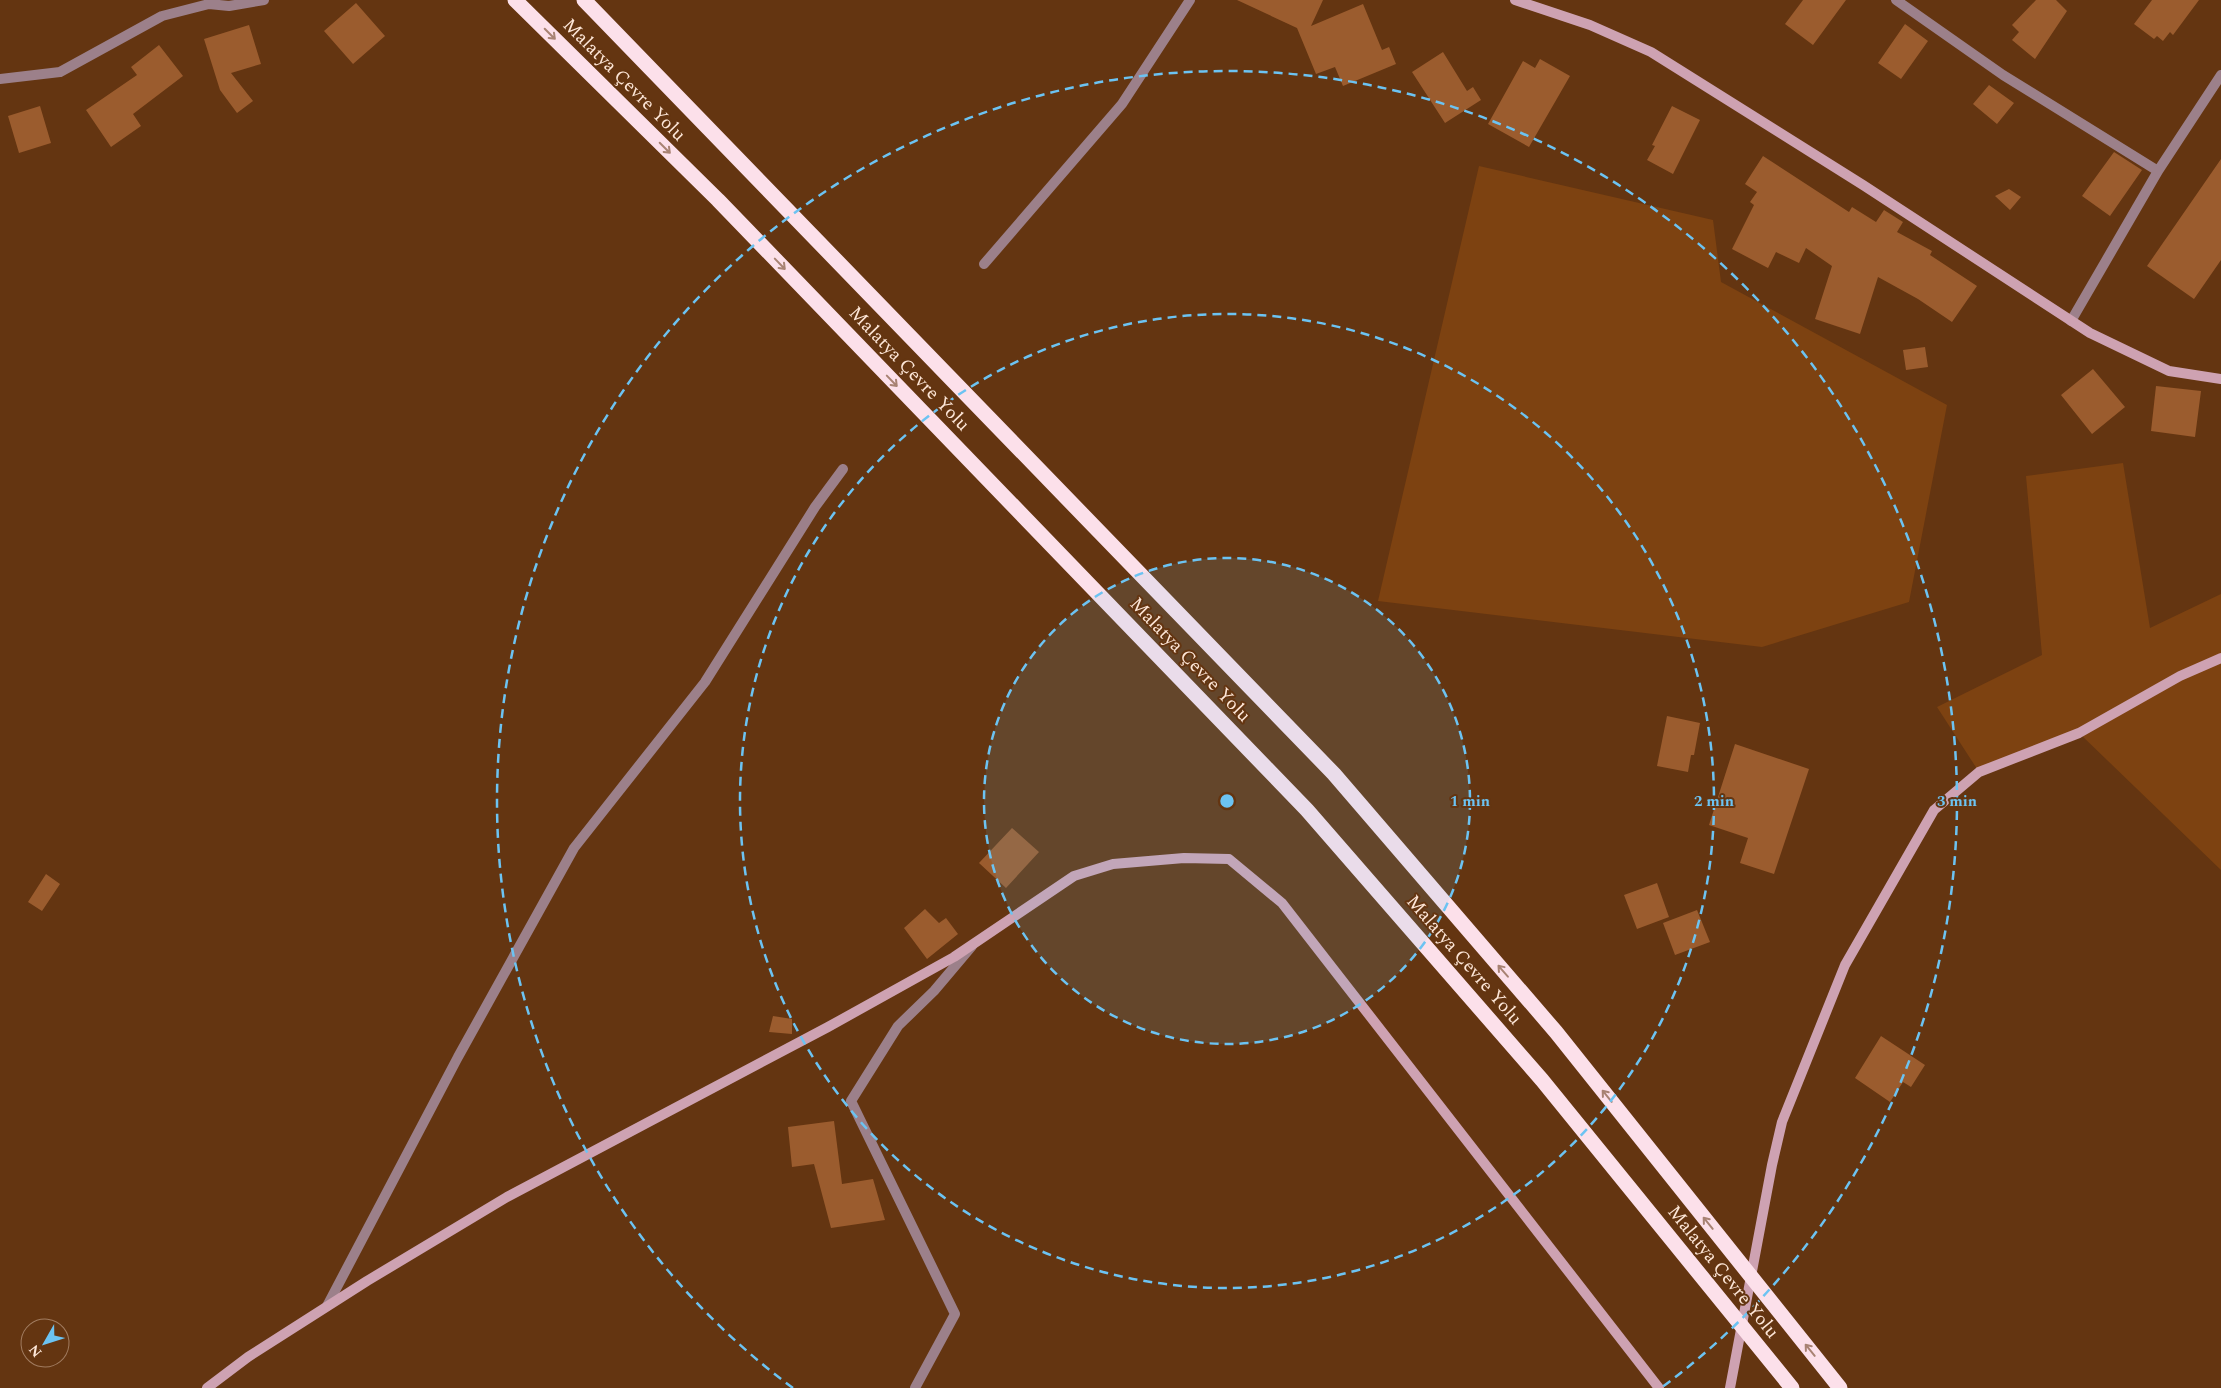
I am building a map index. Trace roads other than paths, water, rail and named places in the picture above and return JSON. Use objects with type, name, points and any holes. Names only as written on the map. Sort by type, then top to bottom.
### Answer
[{"type":"highway","name":"Malatya Çevre Yolu","points":[[515,0],[725,208],[1307,810],[1542,1080],[1792,1388]]},
{"type":"highway","name":"Malatya Çevre Yolu","points":[[584,0],[1334,774],[1556,1032],[1840,1388]]},
{"type":"street","points":[[0,79],[60,72],[162,16],[209,4],[229,6],[264,0]]},
{"type":"street","points":[[984,264],[1122,104],[1190,0]]},
{"type":"street","points":[[1515,0],[1590,25],[1651,52],[1863,184],[2090,333],[2169,371],[2221,379]]},
{"type":"street","points":[[1896,0],[2003,75],[2158,171]]},
{"type":"street","points":[[2071,320],[2158,171],[2221,76]]},
{"type":"street","points":[[328,1306],[458,1057],[574,848],[705,682],[815,507],[843,469]]},
{"type":"street","points":[[1730,1388],[1772,1165],[1782,1122],[1845,965],[1934,810],[1979,772],[2079,733],[2180,676],[2221,658]]},
{"type":"street","points":[[207,1388],[248,1358],[328,1306],[507,1197],[828,1027],[976,942],[1074,876],[1113,864],[1184,858],[1229,859],[1282,903],[1659,1388]]},
{"type":"street","points":[[915,1388],[955,1314],[851,1101],[898,1026],[934,991],[976,942]]}]
